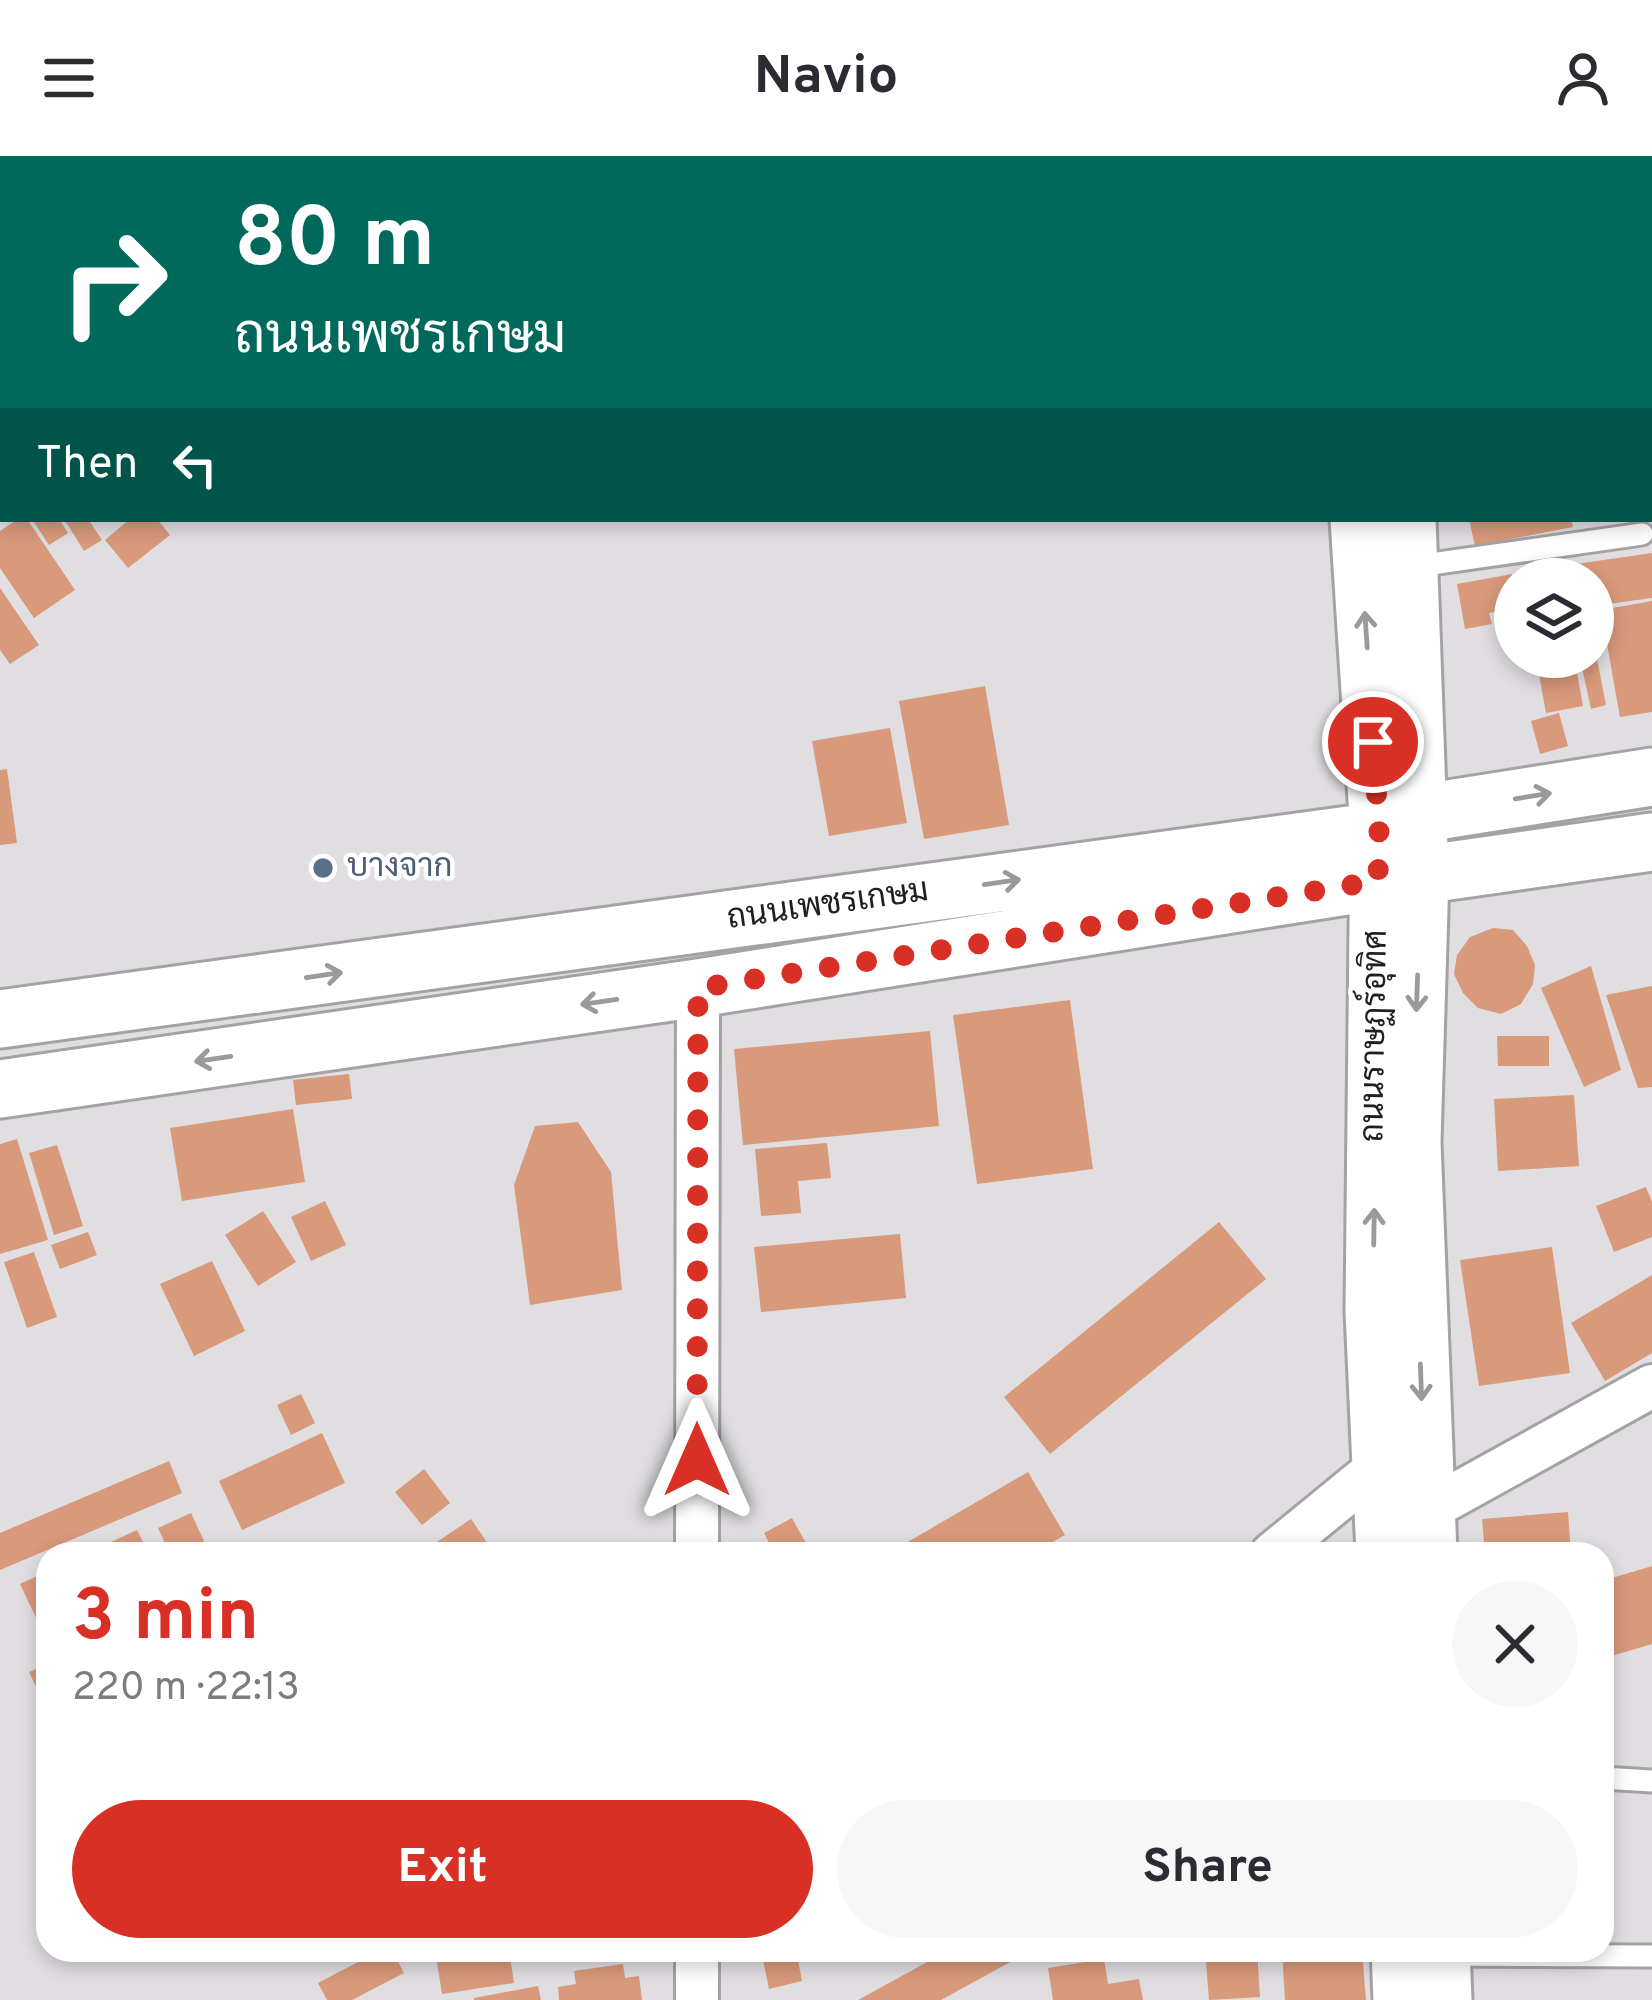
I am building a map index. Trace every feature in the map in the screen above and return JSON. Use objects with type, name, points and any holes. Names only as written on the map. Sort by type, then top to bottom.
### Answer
[{"type":"main road","name":"ถนนราษฏร์อุทิศ","points":[[1359,522],[1398,850],[1374,1311],[1384,1542]]},
{"type":"main road","points":[[1408,543],[1398,850],[1427,1532]]},
{"type":"main road","name":"ถนนเพชรเกษม","points":[[0,1089],[698,988],[1398,850],[1652,777]]},
{"type":"main road","name":"ถนนเพชรเกษม","points":[[0,1019],[1398,850],[1652,842]]},
{"type":"main road","points":[[1402,2000],[1432,1964]]},
{"type":"street","points":[[697,1542],[698,988]]},
{"type":"street","points":[[1427,1532],[1652,1386]]},
{"type":"street","points":[[1287,1542],[1382,1464]]},
{"type":"street","points":[[697,1962],[698,2000]]},
{"type":"lane","points":[[1408,543],[1642,535]]},
{"type":"lane","points":[[1614,1779],[1652,1781]]},
{"type":"lane","points":[[1614,1955],[1652,1956]]},
{"type":"building","points":[[14,522],[29,522],[75,590],[34,618],[0,568],[0,531]]},
{"type":"building","points":[[34,522],[61,522],[68,533],[49,545]]},
{"type":"building","points":[[66,522],[90,522],[102,540],[84,551]]},
{"type":"building","points":[[126,522],[159,522],[170,535],[128,568],[105,540]]},
{"type":"building","points":[[1470,522],[1572,522],[1573,527],[1475,546]]},
{"type":"building","points":[[1652,553],[1652,598],[1614,603],[1614,559]]},
{"type":"building","points":[[1494,577],[1492,624],[1465,629],[1457,584]]},
{"type":"building","points":[[0,588],[39,645],[10,664],[0,650]]},
{"type":"building","points":[[1652,601],[1652,712],[1620,717],[1613,678],[1614,608]]},
{"type":"building","points":[[1540,678],[1578,678],[1583,706],[1546,713]]},
{"type":"building","points":[[1584,678],[1601,678],[1606,705],[1591,709]]},
{"type":"building","points":[[985,686],[1009,825],[924,839],[899,701]]},
{"type":"building","points":[[1559,713],[1568,746],[1540,754],[1531,721]]},
{"type":"building","points":[[890,728],[907,823],[829,836],[812,741]]},
{"type":"building","points":[[7,769],[17,843],[0,845],[0,770]]},
{"type":"building","points":[[1493,928],[1513,930],[1535,965],[1533,984],[1521,1004],[1501,1014],[1478,1008],[1463,993],[1454,974],[1457,955],[1470,937]]},
{"type":"building","points":[[1591,966],[1621,1070],[1584,1087],[1541,988]]},
{"type":"building","points":[[1652,986],[1652,1087],[1638,1088],[1606,995]]},
{"type":"building","points":[[1070,1000],[1093,1169],[977,1184],[953,1015]]},
{"type":"building","points":[[930,1031],[939,1126],[743,1145],[734,1049]]},
{"type":"building","points":[[1497,1036],[1549,1036],[1549,1066],[1498,1066]]},
{"type":"building","points":[[349,1074],[352,1099],[296,1105],[293,1080]]},
{"type":"building","points":[[1574,1095],[1579,1166],[1498,1171],[1494,1099]]},
{"type":"building","points":[[293,1109],[305,1182],[182,1201],[170,1128]]},
{"type":"building","points":[[578,1122],[611,1172],[622,1290],[530,1305],[514,1185],[535,1126]]},
{"type":"building","points":[[17,1139],[48,1240],[0,1254],[0,1144]]},
{"type":"building","points":[[827,1143],[831,1178],[798,1181],[801,1213],[761,1216],[755,1149]]},
{"type":"building","points":[[57,1145],[83,1226],[54,1235],[29,1153]]},
{"type":"building","points":[[1646,1187],[1652,1202],[1652,1237],[1614,1252],[1596,1206]]},
{"type":"building","points":[[325,1201],[346,1245],[311,1261],[291,1217]]},
{"type":"building","points":[[263,1211],[296,1262],[258,1286],[225,1235]]},
{"type":"building","points":[[1219,1222],[1266,1279],[1050,1454],[1004,1397]]},
{"type":"building","points":[[88,1232],[97,1255],[60,1269],[51,1245]]},
{"type":"building","points":[[900,1234],[906,1298],[761,1312],[754,1247]]},
{"type":"building","points":[[1552,1247],[1570,1373],[1479,1386],[1460,1260]]},
{"type":"building","points":[[34,1252],[57,1317],[27,1328],[4,1262]]},
{"type":"building","points":[[212,1261],[245,1331],[194,1356],[160,1284]]},
{"type":"building","points":[[1652,1275],[1652,1353],[1605,1381],[1571,1323]]},
{"type":"building","points":[[301,1394],[315,1423],[291,1435],[277,1405]]},
{"type":"building","points":[[322,1433],[345,1483],[242,1530],[219,1481]]},
{"type":"building","points":[[169,1461],[182,1493],[66,1542],[36,1542],[36,1555],[0,1570],[0,1533]]},
{"type":"building","points":[[424,1469],[450,1503],[422,1525],[395,1492]]},
{"type":"building","points":[[1028,1472],[1065,1535],[1052,1542],[908,1542]]},
{"type":"building","points":[[1568,1512],[1570,1542],[1484,1542],[1482,1519]]},
{"type":"building","points":[[191,1513],[204,1542],[164,1542],[158,1528]]},
{"type":"building","points":[[792,1518],[805,1542],[769,1542],[764,1533]]},
{"type":"building","points":[[471,1519],[487,1542],[437,1542]]},
{"type":"building","points":[[137,1530],[143,1542],[111,1542]]},
{"type":"building","points":[[1652,1566],[1652,1644],[1614,1655],[1614,1577]]},
{"type":"building","points":[[36,1577],[36,1618],[20,1584]]},
{"type":"building","points":[[358,1962],[398,1962],[404,1973],[352,2000],[327,2000],[318,1983]]},
{"type":"building","points":[[437,1962],[511,1962],[514,1983],[442,1994]]},
{"type":"building","points":[[763,1962],[798,1962],[802,1981],[769,1989]]},
{"type":"building","points":[[927,1962],[1010,1962],[941,2000],[858,2000]]},
{"type":"building","points":[[1104,1962],[1108,1984],[1139,1979],[1143,2000],[1053,2000],[1048,1968]]},
{"type":"building","points":[[1206,1962],[1258,1962],[1260,1997],[1209,2000]]},
{"type":"building","points":[[1283,1962],[1363,1962],[1366,2000],[1285,2000]]},
{"type":"building","points":[[623,1964],[625,1978],[639,1976],[642,2000],[559,2000],[558,1987],[576,1984],[574,1971]]},
{"type":"building","points":[[538,1986],[541,2000],[474,2000],[474,1998]]},
{"type":"place","name":"บางจาก","points":[[323,868]]},
{"type":"route","points":[[697,1460],[698,988],[1378,881],[1373,742]]}]
